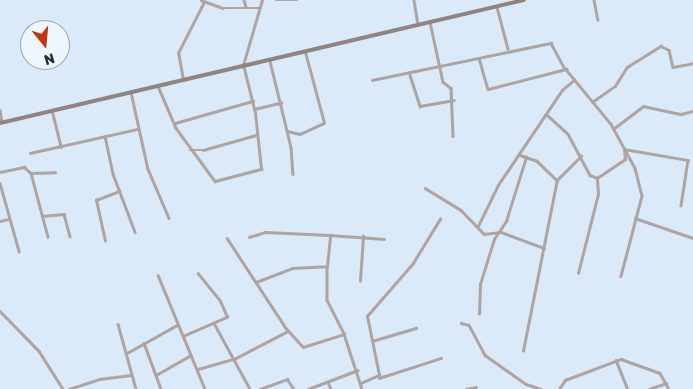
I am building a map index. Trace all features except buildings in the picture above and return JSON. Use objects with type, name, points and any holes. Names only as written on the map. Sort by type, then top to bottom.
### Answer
[{"type":"main road","points":[[1,122],[524,0]]},
{"type":"street","points":[[244,0],[246,7]]},
{"type":"street","points":[[158,86],[174,123],[190,150],[217,182],[261,169],[253,102],[244,65],[262,0]]},
{"type":"street","points":[[276,0],[297,0]]},
{"type":"street","points":[[414,0],[418,25]]},
{"type":"street","points":[[594,0],[598,20]]},
{"type":"street","points":[[183,80],[178,53],[202,1],[223,8],[260,8]]},
{"type":"street","points":[[497,7],[508,49]]},
{"type":"street","points":[[430,22],[440,65],[453,100],[453,136]]},
{"type":"street","points":[[372,80],[410,74],[440,65],[479,58],[508,49],[548,42],[554,46],[566,69],[613,129],[624,149],[631,157],[642,194],[621,276]]},
{"type":"street","points":[[592,102],[615,86],[627,67],[660,46],[669,50],[673,67],[693,63]]},
{"type":"street","points":[[287,131],[300,134],[324,123],[305,51]]},
{"type":"street","points":[[479,58],[488,89],[566,69]]},
{"type":"street","points":[[269,59],[287,131],[293,174]]},
{"type":"street","points":[[410,74],[420,106],[453,100]]},
{"type":"street","points":[[478,226],[498,185],[562,90],[574,80]]},
{"type":"street","points":[[131,92],[136,129],[148,169],[169,218]]},
{"type":"street","points":[[174,123],[253,102]]},
{"type":"street","points":[[254,109],[281,103]]},
{"type":"street","points":[[613,129],[644,106],[682,114],[693,111]]},
{"type":"street","points":[[0,110],[1,122]]},
{"type":"street","points":[[52,110],[61,147]]},
{"type":"street","points":[[546,114],[568,134],[592,176],[597,178]]},
{"type":"street","points":[[30,153],[136,129]]},
{"type":"street","points":[[190,150],[203,150],[256,135]]},
{"type":"street","points":[[104,136],[119,191],[135,232]]},
{"type":"street","points":[[597,178],[625,159],[624,149]]},
{"type":"street","points":[[624,149],[688,160],[688,181],[681,205]]},
{"type":"street","points":[[520,154],[537,161],[557,180]]},
{"type":"street","points":[[523,350],[557,180],[581,156]]},
{"type":"street","points":[[479,314],[480,284],[494,239],[500,232],[526,157]]},
{"type":"street","points":[[0,172],[24,167],[31,173],[48,237]]},
{"type":"street","points":[[31,173],[55,172]]},
{"type":"street","points":[[578,273],[598,194],[597,178]]},
{"type":"street","points":[[0,183],[19,251]]},
{"type":"street","points":[[425,188],[462,210],[484,234],[500,232],[544,248]]},
{"type":"street","points":[[105,241],[96,200],[119,191]]},
{"type":"street","points":[[42,216],[64,214],[70,236]]},
{"type":"street","points":[[635,218],[693,238]]},
{"type":"street","points":[[0,221],[9,219]]},
{"type":"street","points":[[379,378],[367,316],[414,263],[440,219]]},
{"type":"street","points":[[249,237],[265,232],[363,236],[384,239]]},
{"type":"street","points":[[329,235],[327,300],[344,334],[358,370],[362,389]]},
{"type":"street","points":[[360,281],[363,236]]},
{"type":"street","points":[[226,238],[288,331],[303,347],[344,334]]},
{"type":"street","points":[[256,282],[292,268],[327,266]]},
{"type":"street","points":[[183,336],[225,319],[226,311],[198,274]]},
{"type":"street","points":[[158,275],[205,389]]},
{"type":"street","points":[[0,312],[22,339],[39,352],[63,389]]},
{"type":"street","points":[[461,323],[469,325],[485,355],[526,384],[541,389]]},
{"type":"street","points":[[118,324],[136,389]]},
{"type":"street","points":[[215,324],[249,389]]},
{"type":"street","points":[[126,353],[177,325]]},
{"type":"street","points":[[372,341],[416,328]]},
{"type":"street","points":[[198,369],[234,359],[288,331]]},
{"type":"street","points":[[144,344],[161,389]]},
{"type":"street","points":[[156,375],[191,355]]},
{"type":"street","points":[[361,382],[442,358]]},
{"type":"street","points":[[616,360],[628,389]]},
{"type":"street","points":[[559,389],[564,380],[616,360],[628,360],[660,373],[669,389]]},
{"type":"street","points":[[308,389],[358,370]]},
{"type":"street","points":[[69,389],[99,379],[132,375]]},
{"type":"street","points":[[260,389],[287,379],[294,389]]},
{"type":"street","points":[[328,382],[331,389]]},
{"type":"street","points":[[649,389],[666,382]]},
{"type":"street","points":[[466,389],[476,387]]}]
